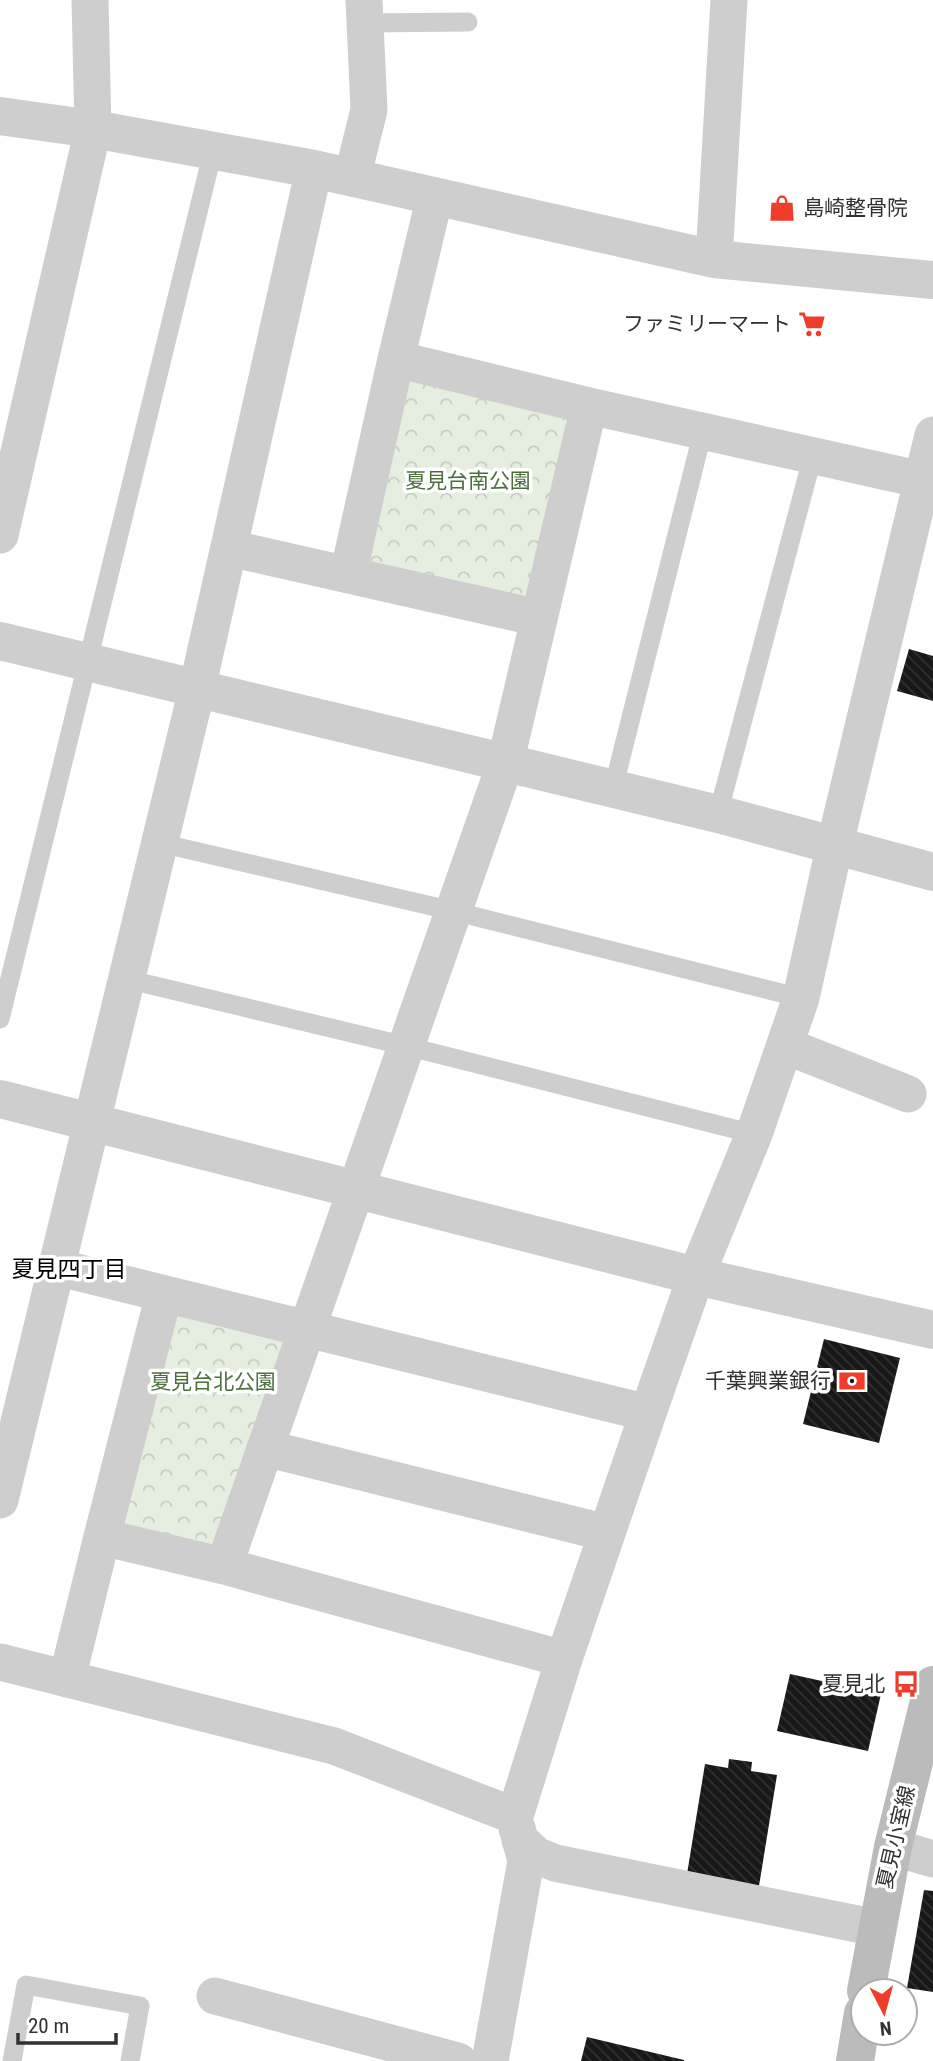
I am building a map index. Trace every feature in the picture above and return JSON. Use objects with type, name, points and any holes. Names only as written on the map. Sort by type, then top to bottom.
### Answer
[{"type":"main road","name":"夏見小室線","points":[[868,1977],[892,1847],[933,1685]]},
{"type":"street","points":[[0,534],[93,129],[90,0]]},
{"type":"street","points":[[714,259],[729,0]]},
{"type":"street","points":[[352,178],[369,110],[364,11]]},
{"type":"street","points":[[0,116],[93,129],[314,169],[714,259],[933,280]]},
{"type":"street","points":[[0,457],[67,154],[93,129]]},
{"type":"street","points":[[0,1500],[197,689],[314,169]]},
{"type":"street","points":[[348,575],[435,196]]},
{"type":"street","points":[[396,359],[589,406],[923,480]]},
{"type":"street","points":[[224,1566],[505,764],[589,406]]},
{"type":"street","points":[[490,2061],[526,1861],[517,1828],[564,1659],[648,1413],[696,1276],[754,1134],[801,998],[933,435]]},
{"type":"street","points":[[229,548],[539,618]]},
{"type":"street","points":[[0,641],[719,814],[933,872]]},
{"type":"street","points":[[786,1046],[908,1094]]},
{"type":"street","points":[[0,1099],[696,1276],[933,1330]]},
{"type":"street","points":[[56,1267],[648,1413]]},
{"type":"street","points":[[67,1679],[164,1294]]},
{"type":"street","points":[[265,1448],[607,1533]]},
{"type":"street","points":[[103,1537],[224,1566],[564,1659]]},
{"type":"street","points":[[0,1662],[334,1746],[517,1828],[536,1855],[555,1863],[877,1928]]},
{"type":"street","points":[[892,1847],[933,1859]]},
{"type":"street","points":[[215,1996],[457,2061]]},
{"type":"lane","points":[[364,11],[468,22]]},
{"type":"lane","points":[[0,1019],[213,151]]},
{"type":"lane","points":[[613,789],[702,431]]},
{"type":"lane","points":[[719,814],[813,455]]},
{"type":"lane","points":[[160,843],[453,911],[801,998]]},
{"type":"lane","points":[[126,979],[754,1134]]},
{"type":"lane","points":[[12,2061],[26,1985],[140,2006],[130,2061]]},
{"type":"green space","name":"夏見台南公園","points":[[401,377],[571,416],[529,604],[364,567]]},
{"type":"green space","name":"夏見台北公園","points":[[171,1308],[289,1338],[219,1554],[116,1528]]},
{"type":"building","points":[[909,649],[933,656],[933,701],[897,691]]},
{"type":"building","points":[[824,1339],[900,1358],[879,1443],[803,1424]]},
{"type":"building","points":[[790,1674],[881,1694],[868,1751],[777,1731]]},
{"type":"building","points":[[729,1759],[752,1762],[751,1771],[777,1775],[759,1886],[687,1874],[705,1764],[728,1768]]},
{"type":"building","points":[[924,1890],[933,1891],[933,1992],[919,1990],[919,1977],[909,1977]]},
{"type":"building","points":[[587,2037],[684,2060],[684,2061],[581,2061]]},
{"type":"place","name":"島崎整骨院","points":[[782,208]]},
{"type":"place","name":"ファミリーマート","points":[[812,324]]},
{"type":"place","name":"千葉興業銀行","points":[[852,1381]]},
{"type":"place","name":"夏見北","points":[[906,1684]]},
{"type":"district","name":"夏見四丁目","points":[[69,1269]]}]
